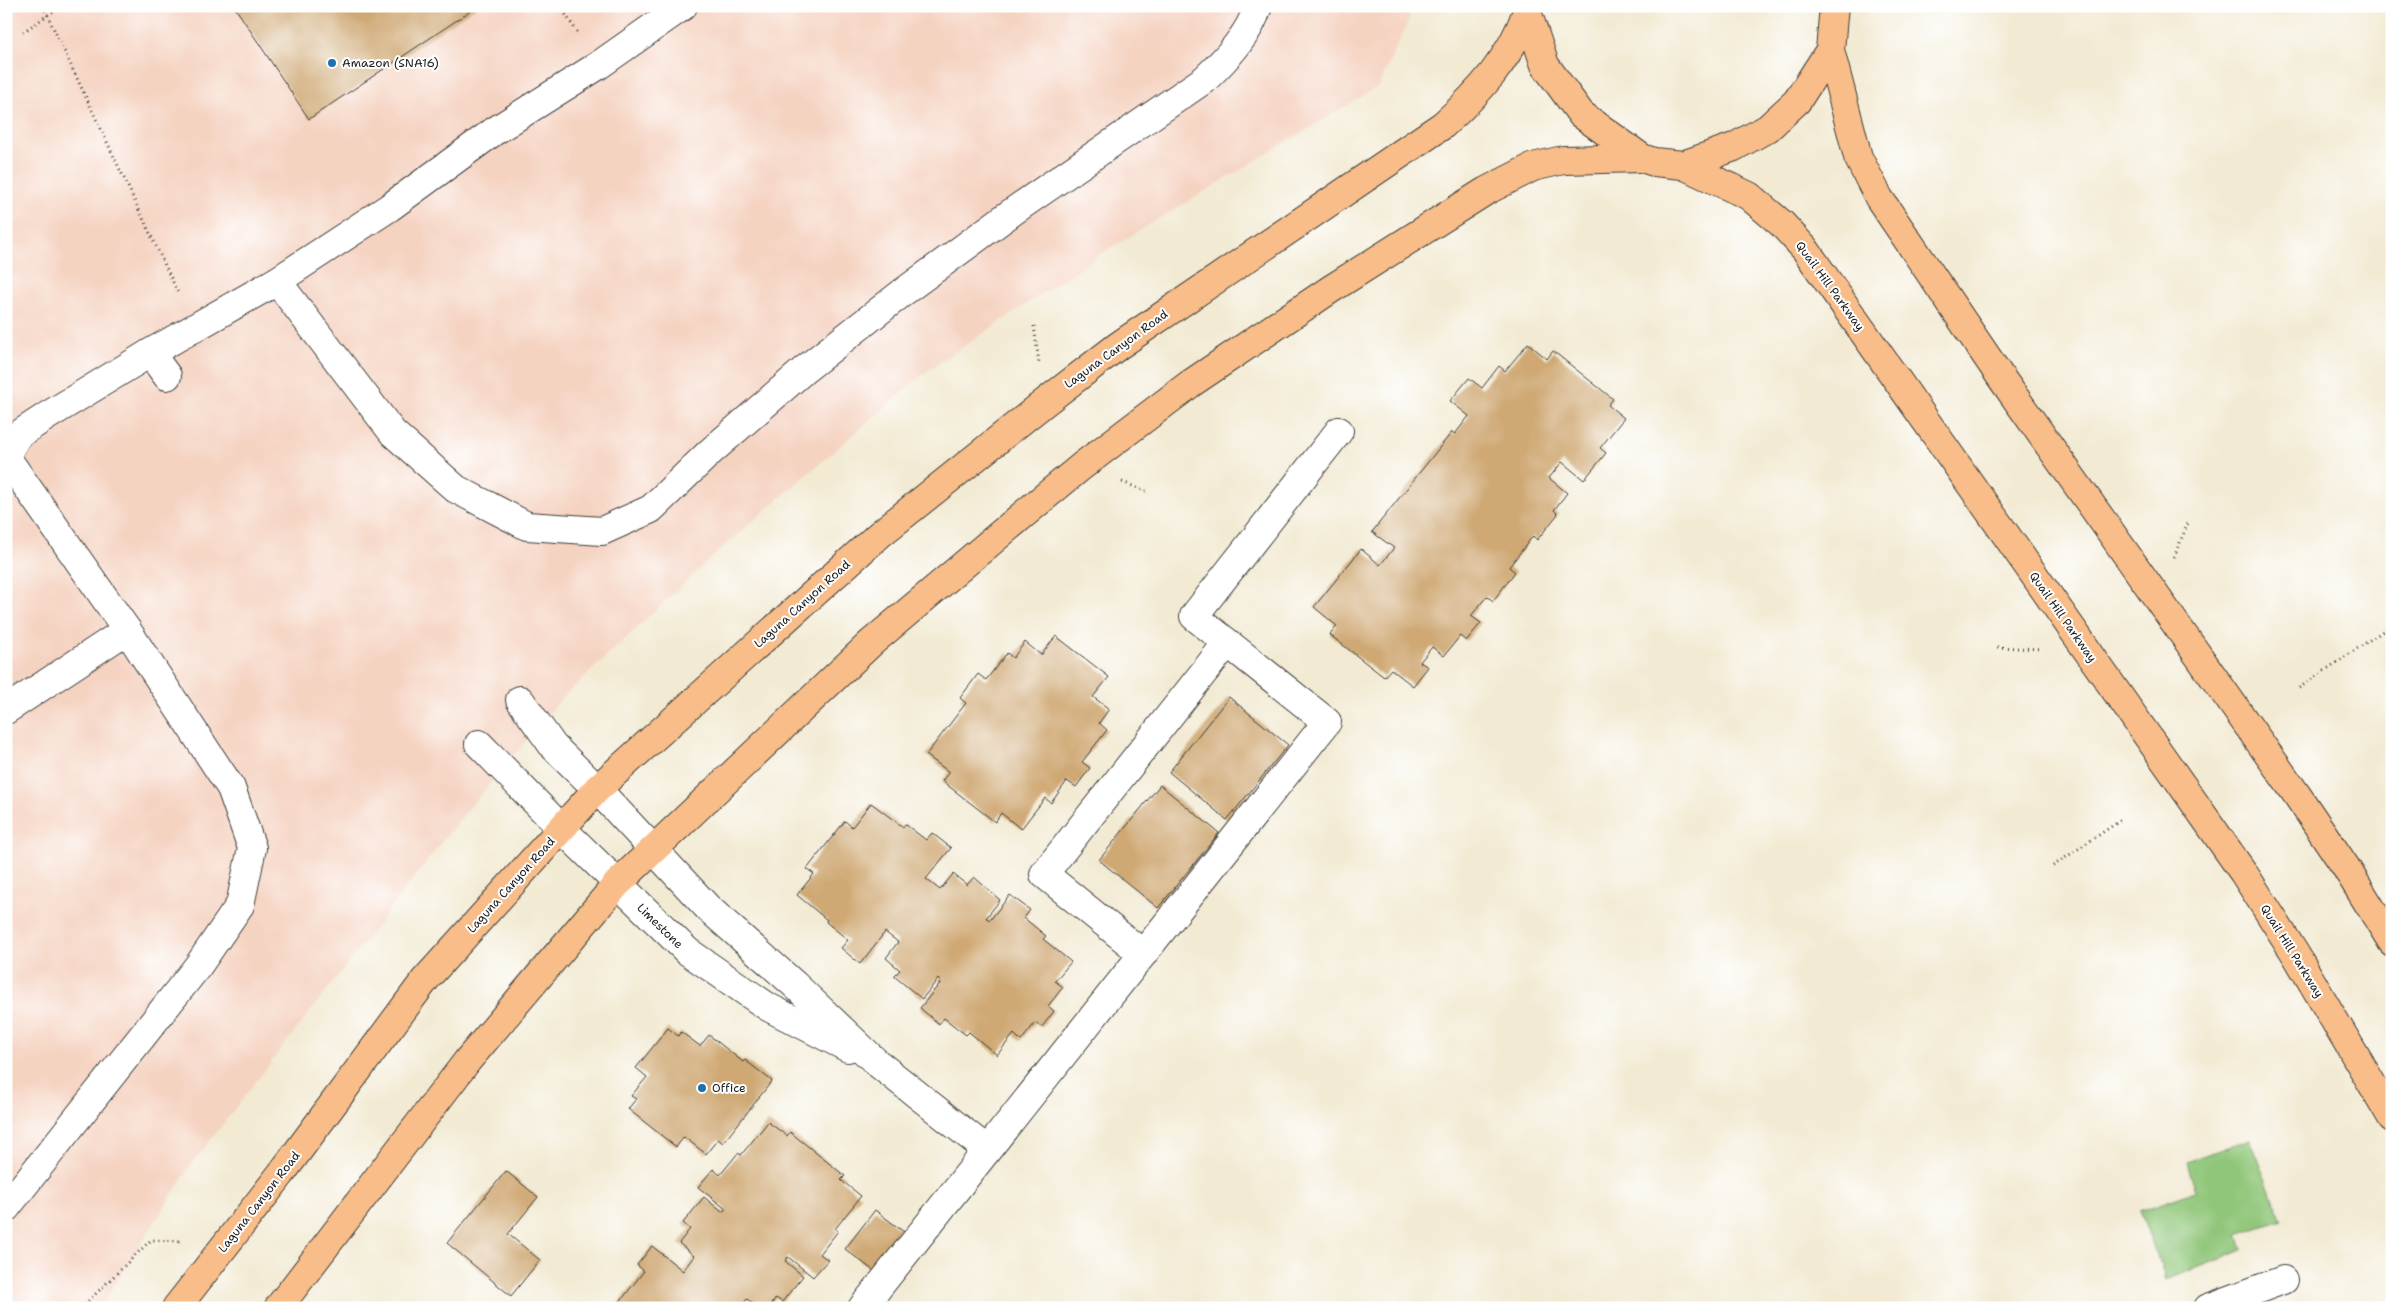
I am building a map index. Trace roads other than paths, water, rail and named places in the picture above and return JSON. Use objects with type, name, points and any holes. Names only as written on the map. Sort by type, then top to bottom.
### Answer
[{"type":"main road","points":[[1527,9],[1545,65],[1581,114],[1642,158]]},
{"type":"main road","name":"Laguna Canyon Road","points":[[176,1308],[281,1174],[425,980],[597,789],[880,534],[1044,403],[1118,346],[1443,125],[1463,107],[1508,54],[1519,33],[1527,9]]},
{"type":"main road","points":[[1836,9],[1830,50],[1858,157],[1879,198],[2002,379],[2292,787],[2345,866],[2392,942]]},
{"type":"main road","points":[[278,1308],[468,1060],[617,884],[871,643],[1082,466],[1190,384],[1331,289],[1506,179],[1533,167],[1563,160],[1642,158],[1683,165],[1734,147],[1768,128],[1797,101],[1830,50]]},
{"type":"main road","name":"Quail Hill Parkway","points":[[1683,165],[1749,196],[1782,224],[1805,249],[2243,872],[2310,979],[2392,1118]]},
{"type":"street","points":[[6,1208],[198,966],[240,905],[252,848],[231,788],[127,630],[6,456],[18,435],[150,353],[277,281],[390,207],[493,132],[599,65],[683,6]]},
{"type":"street","points":[[277,281],[393,433],[456,489],[527,526],[602,531],[651,509],[709,453],[804,370],[902,293],[1014,210],[1206,79],[1222,62],[1255,19],[1258,6]]},
{"type":"street","points":[[150,353],[167,376]]},
{"type":"street","points":[[862,1308],[1327,722],[1194,616],[1340,432]]},
{"type":"street","points":[[6,710],[127,630]]},
{"type":"street","points":[[1143,954],[1044,874],[1227,644]]},
{"type":"street","name":"Limestone","points":[[520,700],[553,746],[597,789],[708,908],[795,985],[876,1062],[987,1150]]},
{"type":"street","name":"Limestone","points":[[480,744],[562,830],[695,957],[768,1007],[876,1062]]},
{"type":"street","points":[[2208,1308],[2283,1280]]},
{"type":"place","name":"Amazon (SNA16)","points":[[332,63]]},
{"type":"place","name":"Office","points":[[702,1088]]}]
